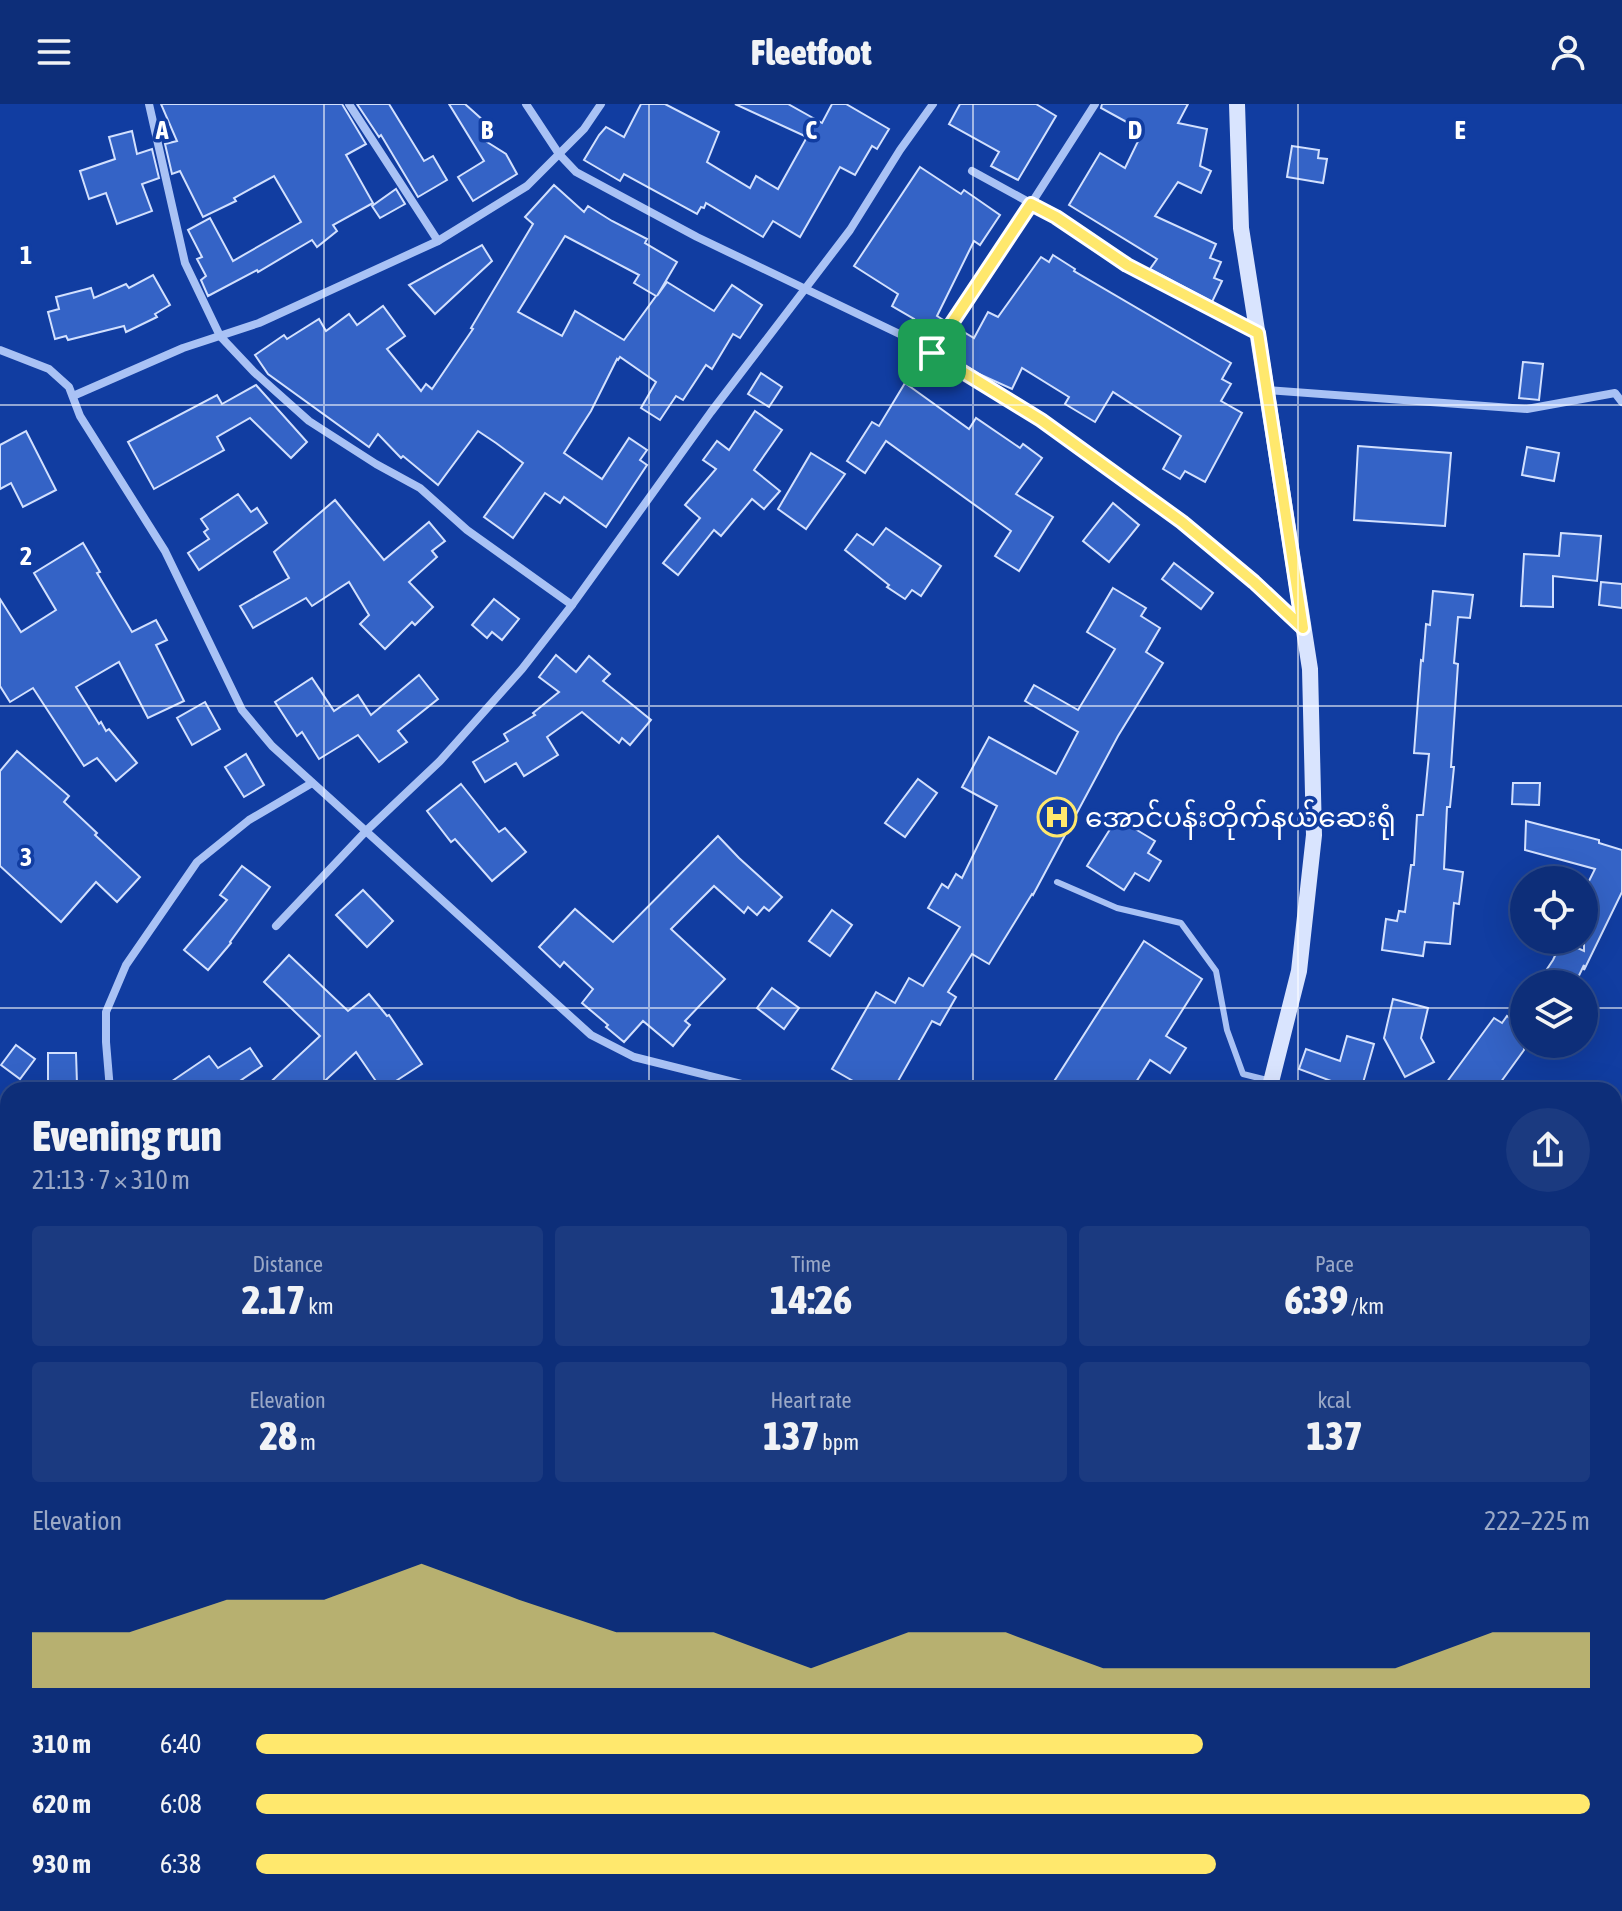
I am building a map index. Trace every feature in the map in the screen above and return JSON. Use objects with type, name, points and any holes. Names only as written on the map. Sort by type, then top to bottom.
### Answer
[{"type":"main road","points":[[1237,104],[1241,228],[1310,669],[1314,835],[1299,971],[1271,1082]]},
{"type":"street","points":[[149,104],[185,263],[220,336],[254,372],[309,421],[420,488],[467,530],[572,605]]},
{"type":"street","points":[[349,104],[438,241]]},
{"type":"street","points":[[526,104],[559,154],[576,172],[697,237],[910,339],[1041,420],[1182,522],[1303,628]]},
{"type":"street","points":[[73,396],[183,348],[259,323],[438,241],[527,186],[584,129],[601,104]]},
{"type":"street","points":[[276,926],[366,831],[440,761],[522,669],[711,412],[850,230],[933,104]]},
{"type":"street","points":[[932,353],[1095,104]]},
{"type":"street","points":[[972,171],[1056,217],[1127,265],[1258,333]]},
{"type":"street","points":[[2,354],[49,369],[69,387],[80,416],[165,551],[242,710],[272,746],[591,1035],[634,1057],[734,1082]]},
{"type":"street","points":[[1267,390],[1527,409],[1615,393],[1622,402]]},
{"type":"street","points":[[109,1082],[106,1012],[126,965],[197,862],[249,820],[312,783]]},
{"type":"lane","points":[[1057,882],[1117,908],[1181,923],[1216,971],[1227,1030],[1243,1074],[1263,1082]]},
{"type":"building","points":[[161,104],[342,104],[366,144],[346,155],[373,203],[333,225],[337,231],[317,247],[312,240],[258,272],[208,296],[201,280],[206,276],[197,259],[202,257],[188,230],[210,218],[233,261],[301,222],[274,176],[234,198],[236,201],[203,217],[180,171],[172,174],[165,144],[177,141]]},
{"type":"building","points":[[357,104],[389,104],[424,161],[433,156],[447,180],[418,197],[381,135],[379,137]]},
{"type":"building","points":[[449,104],[465,104],[494,130],[487,142],[506,154],[517,174],[473,201],[458,177],[484,161]]},
{"type":"building","points":[[641,104],[665,104],[719,132],[707,162],[750,188],[756,176],[778,189],[807,137],[735,104],[788,104],[822,123],[832,104],[846,104],[889,129],[877,149],[872,146],[855,175],[840,167],[800,237],[773,221],[763,237],[706,203],[697,214],[624,174],[620,181],[584,160],[606,127],[624,137]]},
{"type":"building","points":[[960,104],[1036,104],[1056,116],[1018,180],[991,166],[999,152],[949,124]]},
{"type":"building","points":[[1102,104],[1188,104],[1178,123],[1207,129],[1200,166],[1211,171],[1201,193],[1178,182],[1155,216],[1216,244],[1210,258],[1221,262],[1214,278],[1222,281],[1212,302],[1150,269],[1157,259],[1069,205],[1100,153],[1125,168],[1143,131],[1101,108]]},
{"type":"building","points":[[132,131],[137,154],[152,149],[159,178],[142,184],[152,211],[117,224],[106,193],[89,199],[80,171],[115,159],[109,137]]},
{"type":"building","points":[[1292,146],[1319,150],[1318,158],[1327,159],[1323,183],[1287,177]]},
{"type":"building","points":[[920,167],[961,194],[964,190],[1000,215],[980,245],[974,241],[937,316],[945,321],[932,341],[910,327],[914,319],[892,306],[898,294],[854,266]]},
{"type":"building","points":[[554,185],[584,212],[588,206],[647,239],[645,243],[677,262],[657,296],[667,282],[714,311],[732,285],[762,305],[740,338],[733,334],[712,369],[706,365],[683,400],[676,396],[660,420],[641,408],[656,382],[620,357],[617,359],[591,411],[564,453],[602,479],[629,438],[647,450],[640,460],[647,465],[606,527],[564,497],[560,503],[545,493],[513,538],[484,517],[523,463],[496,443],[478,431],[438,485],[403,456],[401,458],[378,434],[369,447],[268,374],[255,355],[284,335],[287,339],[319,319],[326,331],[349,314],[357,325],[383,306],[405,336],[387,349],[421,391],[426,384],[432,389],[473,329],[533,224],[525,217]],"holes":[[[565,236],[639,275],[634,283],[656,296],[624,340],[575,311],[562,336],[518,312]]]},
{"type":"building","points":[[396,189],[405,204],[380,218],[372,206]]},
{"type":"building","points":[[482,245],[492,261],[435,314],[409,285]]},
{"type":"building","points":[[1053,255],[1074,271],[1231,363],[1222,379],[1231,384],[1221,401],[1242,413],[1205,482],[1185,471],[1180,479],[1163,469],[1181,436],[1113,392],[1095,422],[1065,404],[1069,397],[1022,368],[1012,389],[979,374],[949,355],[951,352],[944,348],[957,328],[974,338],[988,312],[998,317],[1041,257],[1049,262]]},
{"type":"building","points":[[153,275],[170,305],[155,314],[157,317],[126,332],[124,326],[68,340],[66,336],[55,339],[48,312],[59,309],[56,297],[91,288],[94,298],[126,284],[129,288]]},
{"type":"building","points":[[1523,362],[1543,364],[1539,400],[1519,398]]},
{"type":"building","points":[[761,373],[782,387],[769,407],[748,394]]},
{"type":"building","points":[[905,383],[969,429],[976,418],[1020,448],[1023,444],[1042,458],[1016,494],[1053,517],[1019,571],[995,556],[1011,531],[886,441],[865,473],[847,461],[872,422],[879,426]]},
{"type":"building","points":[[256,385],[307,442],[291,458],[250,418],[217,437],[224,450],[154,489],[128,442],[217,395],[222,404]]},
{"type":"building","points":[[755,411],[782,430],[754,470],[780,491],[764,509],[752,499],[721,536],[714,530],[678,575],[663,563],[700,518],[685,505],[716,469],[703,460],[717,441],[729,450]]},
{"type":"building","points":[[26,431],[56,490],[23,507],[11,483],[0,489],[0,445]]},
{"type":"building","points":[[1358,446],[1451,453],[1445,526],[1354,520]]},
{"type":"building","points":[[1527,447],[1559,453],[1554,481],[1522,475]]},
{"type":"building","points":[[811,453],[845,474],[806,529],[778,509]]},
{"type":"building","points":[[238,494],[251,512],[257,508],[267,523],[199,570],[188,553],[209,539],[204,532],[208,529],[201,519]]},
{"type":"building","points":[[335,500],[384,560],[429,522],[445,541],[432,551],[437,557],[409,582],[433,607],[415,625],[412,622],[385,649],[360,624],[369,615],[349,582],[312,606],[306,598],[253,628],[240,606],[289,578],[274,552]]},
{"type":"building","points":[[1113,503],[1139,525],[1109,562],[1083,541]]},
{"type":"building","points":[[886,528],[941,566],[921,596],[912,590],[905,599],[845,550],[857,534],[873,545]]},
{"type":"building","points":[[1561,533],[1601,536],[1597,581],[1553,576],[1553,607],[1521,606],[1524,554],[1559,556]]},
{"type":"building","points":[[83,543],[132,632],[156,620],[167,640],[156,645],[184,701],[148,718],[119,662],[76,687],[99,724],[101,722],[106,731],[109,729],[137,763],[116,781],[97,758],[84,766],[33,688],[10,702],[0,686],[0,599],[21,632],[56,610],[34,573]]},
{"type":"building","points":[[1174,563],[1213,593],[1201,609],[1162,579]]},
{"type":"building","points":[[1601,582],[1622,584],[1622,608],[1599,605]]},
{"type":"building","points":[[1113,588],[1146,608],[1141,616],[1160,628],[1146,652],[1163,663],[1118,736],[1033,895],[989,964],[972,954],[948,992],[956,997],[940,1025],[932,1021],[898,1082],[855,1082],[832,1069],[876,992],[895,1003],[909,978],[923,986],[960,927],[928,908],[942,884],[948,888],[956,874],[962,878],[997,806],[962,787],[989,737],[1056,774],[1078,732],[1025,701],[1034,685],[1078,710],[1115,649],[1087,632]]},
{"type":"building","points":[[1433,591],[1473,595],[1470,618],[1458,617],[1451,767],[1454,767],[1450,807],[1447,807],[1444,869],[1463,872],[1459,904],[1454,903],[1450,944],[1425,942],[1423,956],[1382,950],[1386,919],[1397,921],[1399,911],[1405,912],[1411,865],[1414,865],[1417,815],[1423,815],[1429,754],[1414,753],[1421,660],[1426,624],[1430,625]]},
{"type":"building","points":[[494,599],[519,619],[502,640],[492,632],[487,638],[472,625]]},
{"type":"building","points":[[556,655],[576,672],[589,656],[610,674],[603,681],[651,720],[630,745],[622,738],[619,743],[582,712],[547,737],[558,755],[524,776],[516,763],[485,782],[473,762],[508,741],[504,734],[535,715],[533,713],[559,692],[539,677]]},
{"type":"building","points":[[419,675],[438,699],[398,731],[407,742],[379,762],[358,735],[319,759],[302,732],[297,736],[275,702],[312,678],[334,711],[358,695],[371,715]]},
{"type":"building","points":[[205,702],[220,729],[192,745],[177,718]]},
{"type":"building","points":[[17,751],[69,796],[64,802],[140,877],[117,902],[96,882],[61,922],[0,866],[0,771]]},
{"type":"building","points":[[246,754],[264,785],[244,797],[225,767]]},
{"type":"building","points":[[918,779],[937,793],[905,837],[885,823]]},
{"type":"building","points":[[1513,783],[1540,783],[1539,805],[1512,804]]},
{"type":"building","points":[[461,784],[499,832],[505,828],[526,852],[492,881],[455,839],[451,842],[427,811]]},
{"type":"building","points":[[1117,818],[1155,841],[1148,853],[1161,861],[1149,881],[1135,873],[1124,890],[1087,866]]},
{"type":"building","points":[[1526,821],[1599,840],[1599,843],[1622,850],[1622,892],[1598,941],[1598,866],[1584,866],[1525,850]]},
{"type":"building","points":[[718,836],[782,897],[769,911],[764,907],[757,915],[748,907],[744,913],[714,886],[671,929],[725,979],[685,1021],[690,1025],[673,1046],[643,1021],[624,1042],[582,1003],[593,989],[564,962],[560,967],[539,947],[575,909],[613,942]]},
{"type":"building","points":[[242,866],[270,887],[208,970],[184,950],[227,900],[220,895]]},
{"type":"building","points":[[363,890],[393,921],[367,947],[336,915]]},
{"type":"building","points":[[832,910],[852,925],[830,956],[809,941]]},
{"type":"building","points":[[1144,941],[1202,979],[1166,1036],[1186,1048],[1170,1073],[1150,1060],[1136,1082],[1054,1082]]},
{"type":"building","points":[[1556,954],[1592,954],[1584,970],[1584,965],[1582,970],[1546,970]]},
{"type":"building","points":[[289,955],[348,1011],[369,994],[389,1015],[422,1064],[394,1082],[377,1082],[356,1052],[324,1082],[271,1082],[320,1036],[264,982]]},
{"type":"building","points":[[772,988],[799,1008],[784,1029],[757,1008]]},
{"type":"building","points":[[1393,999],[1428,1008],[1421,1038],[1434,1062],[1405,1077],[1384,1038]]},
{"type":"building","points":[[1507,1016],[1510,1018],[1510,1058],[1518,1058],[1501,1082],[1447,1082],[1494,1018],[1502,1023]]},
{"type":"building","points":[[1347,1036],[1374,1044],[1363,1082],[1334,1082],[1299,1069],[1306,1049],[1340,1061]]},
{"type":"building","points":[[16,1045],[35,1059],[20,1079],[1,1065]]},
{"type":"building","points":[[250,1048],[262,1066],[238,1082],[171,1082],[209,1056],[218,1068]]},
{"type":"building","points":[[48,1053],[76,1053],[77,1082],[48,1082]]},
{"type":"place","name":"အောင်ပန်းတိုက်နယ်ဆေးရုံ","points":[[1057,817]]},
{"type":"route","points":[[1031,204],[1056,217],[1127,265],[1258,333],[1303,628],[1182,522],[1041,420],[932,353],[1031,204]]}]
